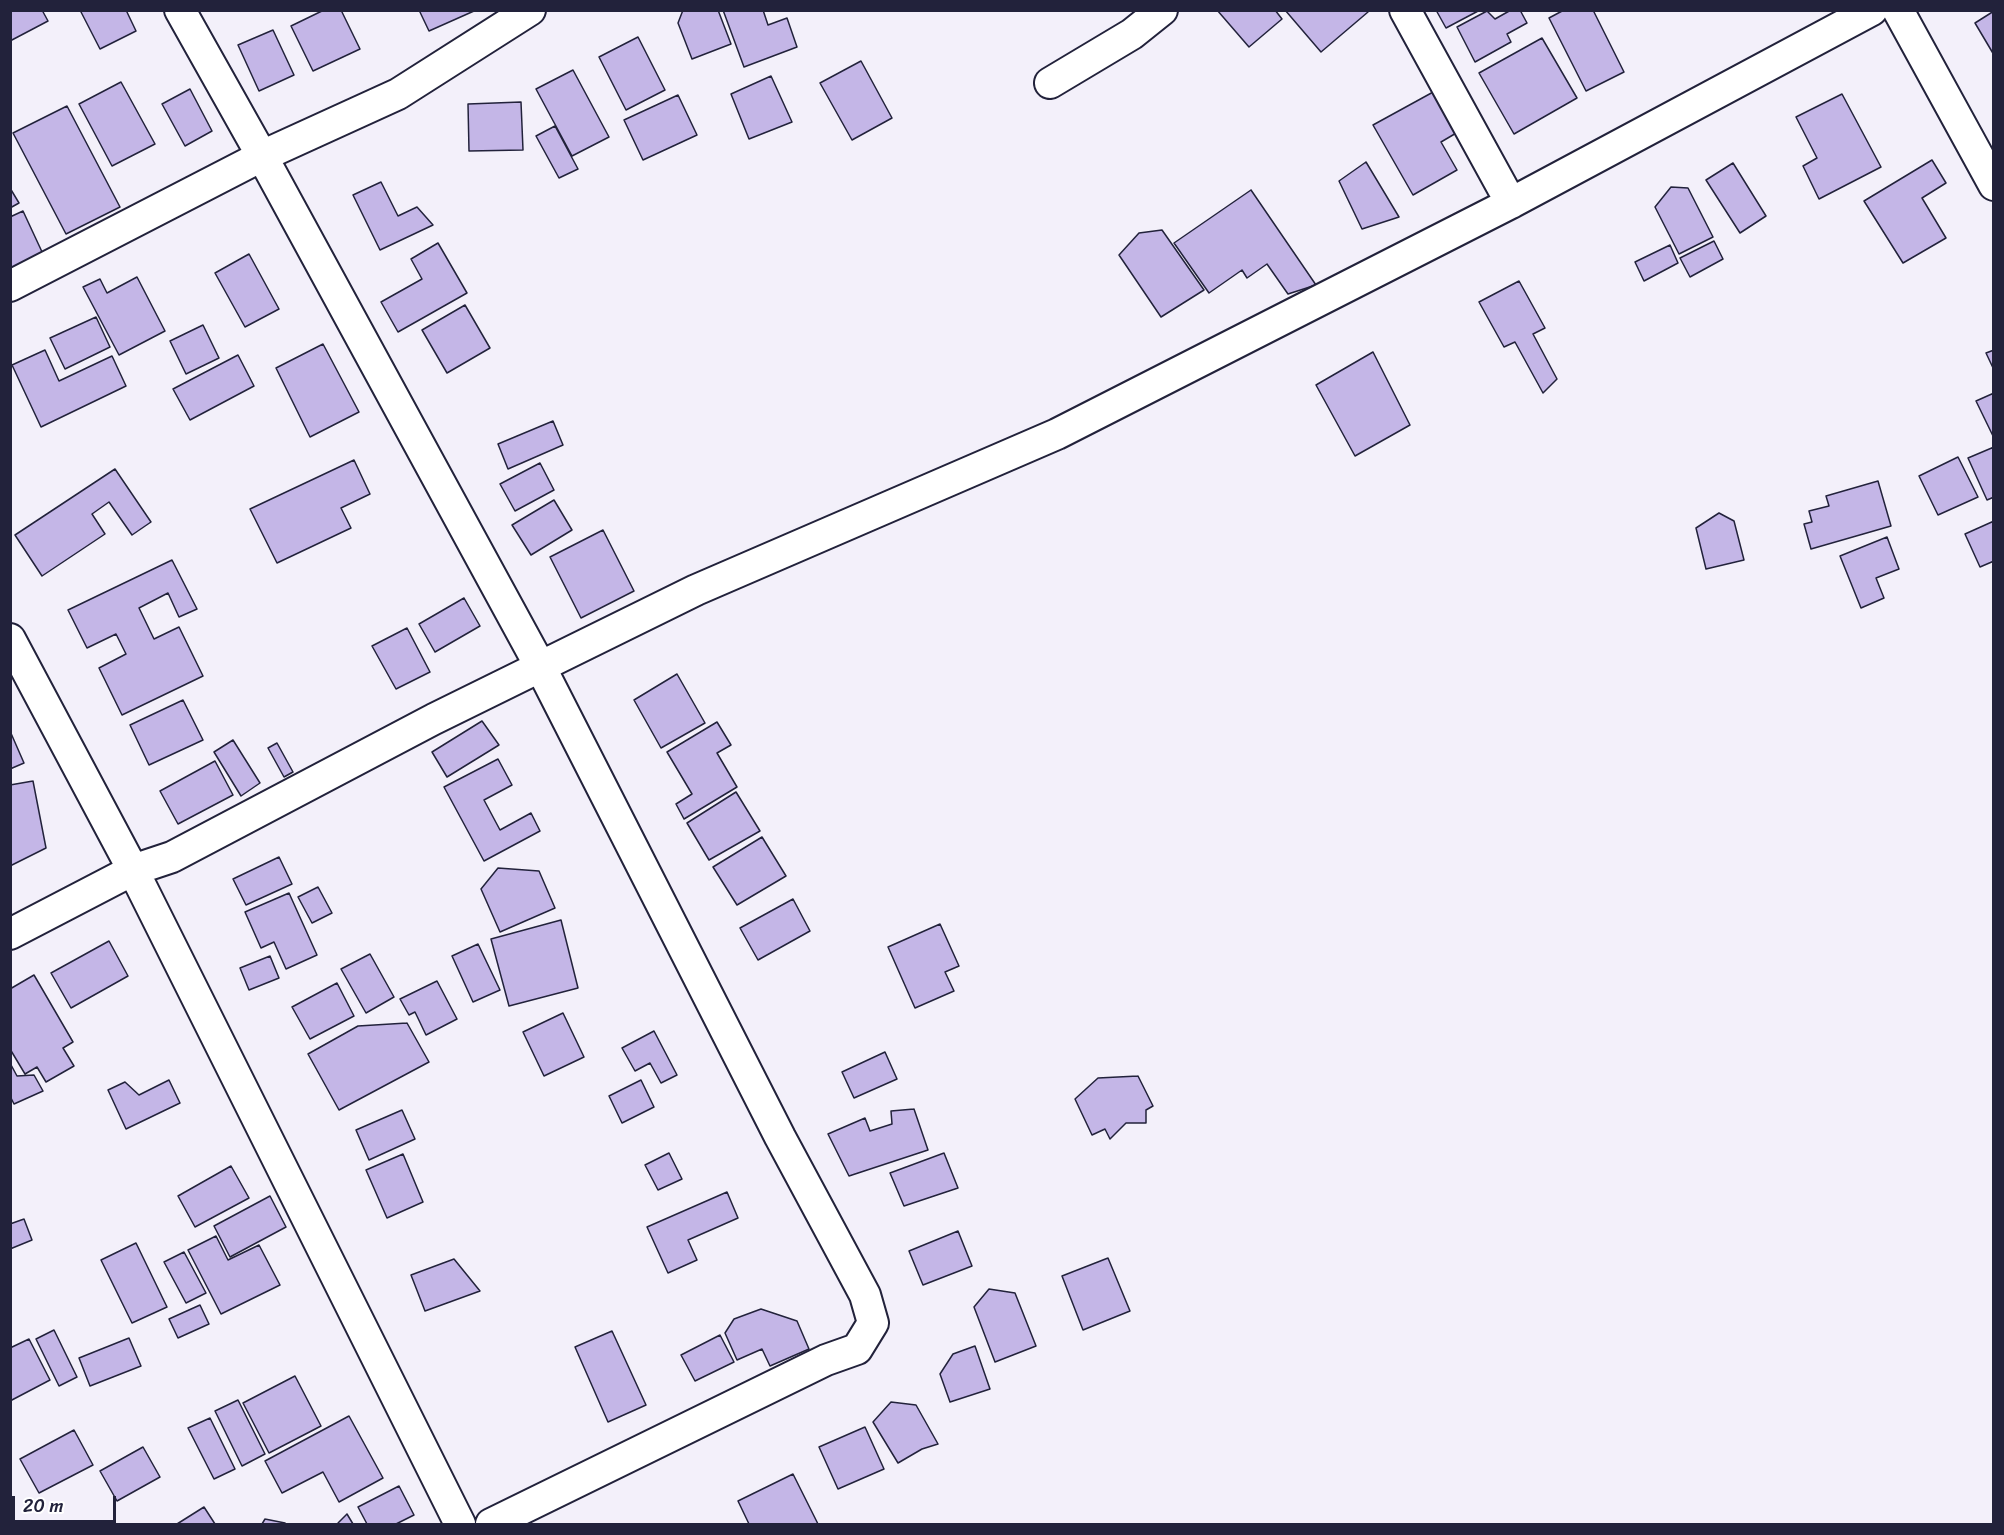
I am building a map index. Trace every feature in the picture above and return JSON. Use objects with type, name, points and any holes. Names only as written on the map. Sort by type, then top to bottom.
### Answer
[{"type":"street","points":[[180,10],[540,666],[780,1137],[865,1295],[873,1323],[857,1348],[826,1360],[491,1524]]},
{"type":"street","points":[[10,286],[262,156],[398,94],[530,10]]},
{"type":"street","points":[[1050,83],[1132,34],[1162,10]]},
{"type":"street","points":[[1405,10],[1511,203]]},
{"type":"street","points":[[10,934],[133,870],[172,857],[434,718],[696,590],[1057,434],[1511,203],[1872,10]]},
{"type":"street","points":[[1898,10],[1994,185]]},
{"type":"street","points":[[10,639],[133,870],[460,1524]]},
{"type":"building","points":[[10,10],[42,10],[48,21],[10,41]]},
{"type":"building","points":[[80,10],[126,10],[136,31],[100,49]]},
{"type":"building","points":[[324,10],[341,10],[360,49],[313,71],[291,26]]},
{"type":"building","points":[[419,10],[474,10],[474,11],[429,31]]},
{"type":"building","points":[[683,10],[718,10],[731,44],[692,59],[678,23]]},
{"type":"building","points":[[723,10],[763,10],[768,25],[787,18],[797,47],[744,67]]},
{"type":"building","points":[[1217,10],[1275,10],[1282,19],[1249,47]]},
{"type":"building","points":[[1285,10],[1366,10],[1368,12],[1321,52]]},
{"type":"building","points":[[1436,10],[1480,10],[1446,28]]},
{"type":"building","points":[[1511,10],[1520,10],[1527,23],[1507,34],[1511,42],[1475,62],[1457,27],[1487,11],[1495,19]]},
{"type":"building","points":[[1564,10],[1593,10],[1624,72],[1586,91],[1549,18]]},
{"type":"building","points":[[1994,11],[1994,55],[1975,23]]},
{"type":"building","points":[[273,30],[294,75],[259,91],[238,45]]},
{"type":"building","points":[[638,37],[665,90],[626,110],[599,57]]},
{"type":"building","points":[[1542,38],[1577,98],[1514,134],[1479,73]]},
{"type":"building","points":[[861,61],[892,118],[852,140],[820,83]]},
{"type":"building","points":[[573,70],[609,137],[572,156],[536,89]]},
{"type":"building","points":[[771,76],[792,122],[749,139],[731,94]]},
{"type":"building","points":[[121,82],[155,144],[112,166],[79,104]]},
{"type":"building","points":[[190,89],[212,131],[185,146],[162,104]]},
{"type":"building","points":[[1435,91],[1458,132],[1441,142],[1457,170],[1413,195],[1373,125]]},
{"type":"building","points":[[1842,94],[1881,167],[1819,199],[1803,166],[1817,158],[1796,117]]},
{"type":"building","points":[[678,95],[697,135],[643,160],[624,120]]},
{"type":"building","points":[[521,102],[523,150],[469,151],[468,104]]},
{"type":"building","points":[[67,106],[120,207],[66,234],[13,133]]},
{"type":"building","points":[[555,126],[578,169],[559,178],[536,136]]},
{"type":"building","points":[[1932,160],[1946,183],[1922,198],[1946,238],[1903,263],[1864,201]]},
{"type":"building","points":[[1366,162],[1399,217],[1362,229],[1339,181]]},
{"type":"building","points":[[1733,163],[1766,216],[1740,233],[1706,180]]},
{"type":"building","points":[[381,182],[398,216],[417,207],[433,225],[380,250],[353,195]]},
{"type":"building","points":[[1671,187],[1688,188],[1713,237],[1679,254],[1655,207]]},
{"type":"building","points":[[10,188],[19,203],[10,208]]},
{"type":"building","points":[[1251,190],[1316,285],[1288,294],[1267,264],[1247,278],[1242,270],[1209,293],[1174,243]]},
{"type":"building","points":[[23,211],[43,254],[10,269],[10,217]]},
{"type":"building","points":[[1162,230],[1204,290],[1161,317],[1119,255],[1139,233]]},
{"type":"building","points":[[1714,241],[1723,259],[1690,277],[1680,258]]},
{"type":"building","points":[[438,243],[467,293],[398,332],[381,302],[422,279],[411,259]]},
{"type":"building","points":[[1670,245],[1678,263],[1644,281],[1635,262]]},
{"type":"building","points":[[249,254],[279,309],[245,327],[215,273]]},
{"type":"building","points":[[137,277],[165,331],[119,355],[83,287],[100,279],[107,293]]},
{"type":"building","points":[[1519,281],[1545,328],[1533,334],[1557,379],[1543,393],[1515,342],[1504,347],[1479,302]]},
{"type":"building","points":[[465,305],[490,348],[447,373],[422,330]]},
{"type":"building","points":[[96,317],[110,347],[65,369],[50,338]]},
{"type":"building","points":[[203,325],[219,358],[186,374],[170,341]]},
{"type":"building","points":[[323,344],[359,412],[310,437],[276,368]]},
{"type":"building","points":[[45,350],[59,381],[112,356],[126,386],[41,427],[12,365]]},
{"type":"building","points":[[1994,350],[1994,370],[1986,353]]},
{"type":"building","points":[[1373,352],[1410,425],[1355,456],[1316,385]]},
{"type":"building","points":[[238,355],[254,386],[190,420],[173,389]]},
{"type":"building","points":[[1994,393],[1994,436],[1993,436],[1976,401]]},
{"type":"building","points":[[553,421],[563,445],[508,469],[498,444]]},
{"type":"building","points":[[1994,447],[1994,497],[1987,500],[1968,458]]},
{"type":"building","points":[[1958,457],[1978,497],[1938,515],[1919,476]]},
{"type":"building","points":[[354,460],[370,494],[341,508],[351,528],[277,563],[250,509]]},
{"type":"building","points":[[540,463],[554,490],[515,511],[500,484]]},
{"type":"building","points":[[115,469],[151,522],[132,535],[109,502],[92,514],[105,534],[42,576],[15,535]]},
{"type":"building","points":[[1878,481],[1891,526],[1811,549],[1804,524],[1812,522],[1809,511],[1829,506],[1826,496]]},
{"type":"building","points":[[554,500],[572,530],[531,555],[512,525]]},
{"type":"building","points":[[1719,513],[1734,521],[1744,560],[1706,569],[1696,528]]},
{"type":"building","points":[[1994,521],[1994,561],[1980,567],[1965,534]]},
{"type":"building","points":[[603,530],[634,591],[581,618],[550,557]]},
{"type":"building","points":[[1887,537],[1899,569],[1876,578],[1884,598],[1861,608],[1840,556]]},
{"type":"building","points":[[172,560],[197,609],[179,617],[168,593],[139,608],[154,639],[179,627],[203,676],[122,715],[99,668],[126,654],[116,634],[87,648],[68,610]]},
{"type":"building","points":[[464,598],[480,626],[435,652],[419,624]]},
{"type":"building","points":[[407,628],[430,672],[396,689],[372,646]]},
{"type":"building","points":[[677,674],[705,723],[661,748],[634,700]]},
{"type":"building","points":[[183,700],[203,740],[149,765],[130,725]]},
{"type":"building","points":[[482,721],[499,745],[447,777],[432,752]]},
{"type":"building","points":[[717,722],[731,745],[717,753],[737,787],[684,819],[676,804],[692,794],[667,752]]},
{"type":"building","points":[[10,731],[24,763],[10,769]]},
{"type":"building","points":[[233,740],[260,783],[241,796],[214,752]]},
{"type":"building","points":[[277,743],[293,772],[284,777],[268,748]]},
{"type":"building","points":[[498,759],[512,785],[484,800],[500,830],[531,813],[540,831],[484,861],[444,787]]},
{"type":"building","points":[[215,761],[233,795],[178,824],[160,791]]},
{"type":"building","points":[[33,781],[46,848],[10,866],[10,785]]},
{"type":"building","points":[[736,792],[760,831],[709,860],[687,823]]},
{"type":"building","points":[[762,837],[786,876],[737,905],[713,867]]},
{"type":"building","points":[[279,857],[292,884],[246,905],[233,879]]},
{"type":"building","points":[[498,868],[539,871],[555,908],[500,932],[481,889]]},
{"type":"building","points":[[318,887],[332,913],[312,923],[298,897]]},
{"type":"building","points":[[289,893],[317,955],[286,969],[274,942],[261,948],[245,912]]},
{"type":"building","points":[[793,899],[810,931],[758,960],[740,928]]},
{"type":"building","points":[[561,920],[578,988],[509,1006],[491,939]]},
{"type":"building","points":[[940,924],[959,966],[945,972],[954,991],[915,1008],[888,947]]},
{"type":"building","points":[[109,941],[128,976],[71,1008],[51,973]]},
{"type":"building","points":[[478,944],[500,990],[473,1002],[452,956]]},
{"type":"building","points":[[370,954],[394,997],[366,1013],[341,969]]},
{"type":"building","points":[[270,956],[279,978],[249,990],[240,968]]},
{"type":"building","points":[[34,975],[73,1042],[63,1048],[74,1066],[46,1082],[37,1067],[25,1074],[10,1049],[10,989]]},
{"type":"building","points":[[437,981],[457,1019],[426,1035],[415,1012],[409,1015],[400,999]]},
{"type":"building","points":[[337,983],[354,1016],[310,1039],[292,1007]]},
{"type":"building","points":[[563,1013],[584,1057],[544,1076],[523,1032]]},
{"type":"building","points":[[407,1023],[429,1062],[339,1110],[308,1054],[358,1026]]},
{"type":"building","points":[[654,1031],[677,1075],[661,1083],[650,1063],[635,1071],[622,1048]]},
{"type":"building","points":[[885,1052],[897,1079],[854,1098],[842,1072]]},
{"type":"building","points":[[10,1063],[17,1076],[34,1075],[43,1091],[14,1104],[10,1096]]},
{"type":"building","points":[[1138,1076],[1153,1106],[1146,1110],[1146,1123],[1126,1123],[1110,1139],[1105,1129],[1092,1135],[1075,1099],[1098,1078]]},
{"type":"building","points":[[169,1080],[180,1103],[126,1129],[108,1090],[125,1082],[139,1095]]},
{"type":"building","points":[[641,1080],[654,1107],[622,1123],[609,1096]]},
{"type":"building","points":[[914,1109],[928,1150],[849,1176],[828,1134],[865,1118],[870,1131],[892,1124],[891,1111]]},
{"type":"building","points":[[402,1110],[415,1139],[369,1160],[356,1130]]},
{"type":"building","points":[[669,1153],[682,1179],[658,1190],[645,1165]]},
{"type":"building","points":[[944,1153],[958,1188],[904,1206],[890,1173]]},
{"type":"building","points":[[403,1154],[423,1202],[387,1218],[366,1170]]},
{"type":"building","points":[[231,1166],[249,1198],[195,1227],[178,1196]]},
{"type":"building","points":[[727,1192],[738,1218],[688,1240],[697,1260],[668,1273],[647,1227]]},
{"type":"building","points":[[270,1196],[286,1227],[230,1257],[214,1226]]},
{"type":"building","points":[[24,1219],[32,1240],[10,1249],[10,1224]]},
{"type":"building","points":[[958,1231],[972,1266],[923,1285],[909,1251]]},
{"type":"building","points":[[216,1236],[228,1260],[259,1245],[280,1285],[221,1314],[188,1250]]},
{"type":"building","points":[[136,1243],[167,1307],[132,1323],[101,1260]]},
{"type":"building","points":[[184,1252],[206,1293],[186,1303],[164,1262]]},
{"type":"building","points":[[1108,1258],[1130,1311],[1083,1330],[1062,1276]]},
{"type":"building","points":[[454,1259],[480,1291],[425,1311],[411,1275]]},
{"type":"building","points":[[989,1289],[1015,1293],[1036,1346],[995,1362],[974,1307]]},
{"type":"building","points":[[200,1305],[209,1324],[178,1338],[169,1319]]},
{"type":"building","points":[[761,1309],[797,1321],[809,1349],[770,1366],[762,1349],[737,1360],[725,1333],[734,1319]]},
{"type":"building","points":[[54,1330],[77,1377],[59,1386],[36,1339]]},
{"type":"building","points":[[612,1331],[646,1405],[608,1422],[575,1347]]},
{"type":"building","points":[[720,1335],[734,1362],[695,1381],[681,1355]]},
{"type":"building","points":[[129,1338],[141,1366],[90,1386],[79,1358]]},
{"type":"building","points":[[29,1339],[50,1380],[10,1401],[10,1348]]},
{"type":"building","points":[[975,1346],[990,1389],[950,1402],[940,1374],[953,1354]]},
{"type":"building","points":[[295,1376],[321,1426],[269,1453],[243,1403]]},
{"type":"building","points":[[238,1400],[265,1454],[242,1466],[215,1411]]},
{"type":"building","points":[[891,1402],[916,1405],[938,1444],[922,1449],[898,1463],[873,1422]]},
{"type":"building","points":[[349,1416],[383,1478],[339,1502],[323,1472],[282,1493],[265,1461]]},
{"type":"building","points":[[210,1418],[235,1469],[214,1479],[188,1428]]},
{"type":"building","points":[[865,1427],[884,1469],[838,1489],[819,1447]]},
{"type":"building","points":[[74,1430],[93,1465],[39,1493],[20,1459]]},
{"type":"building","points":[[143,1447],[160,1477],[117,1501],[100,1471]]},
{"type":"building","points":[[793,1474],[818,1524],[749,1524],[738,1501]]},
{"type":"building","points":[[399,1486],[414,1515],[396,1524],[367,1524],[358,1507]]},
{"type":"building","points":[[204,1507],[215,1524],[177,1524]]},
{"type":"building","points":[[347,1514],[353,1524],[339,1524],[338,1523]]},
{"type":"building","points":[[265,1519],[285,1523],[286,1524],[262,1524]]}]
